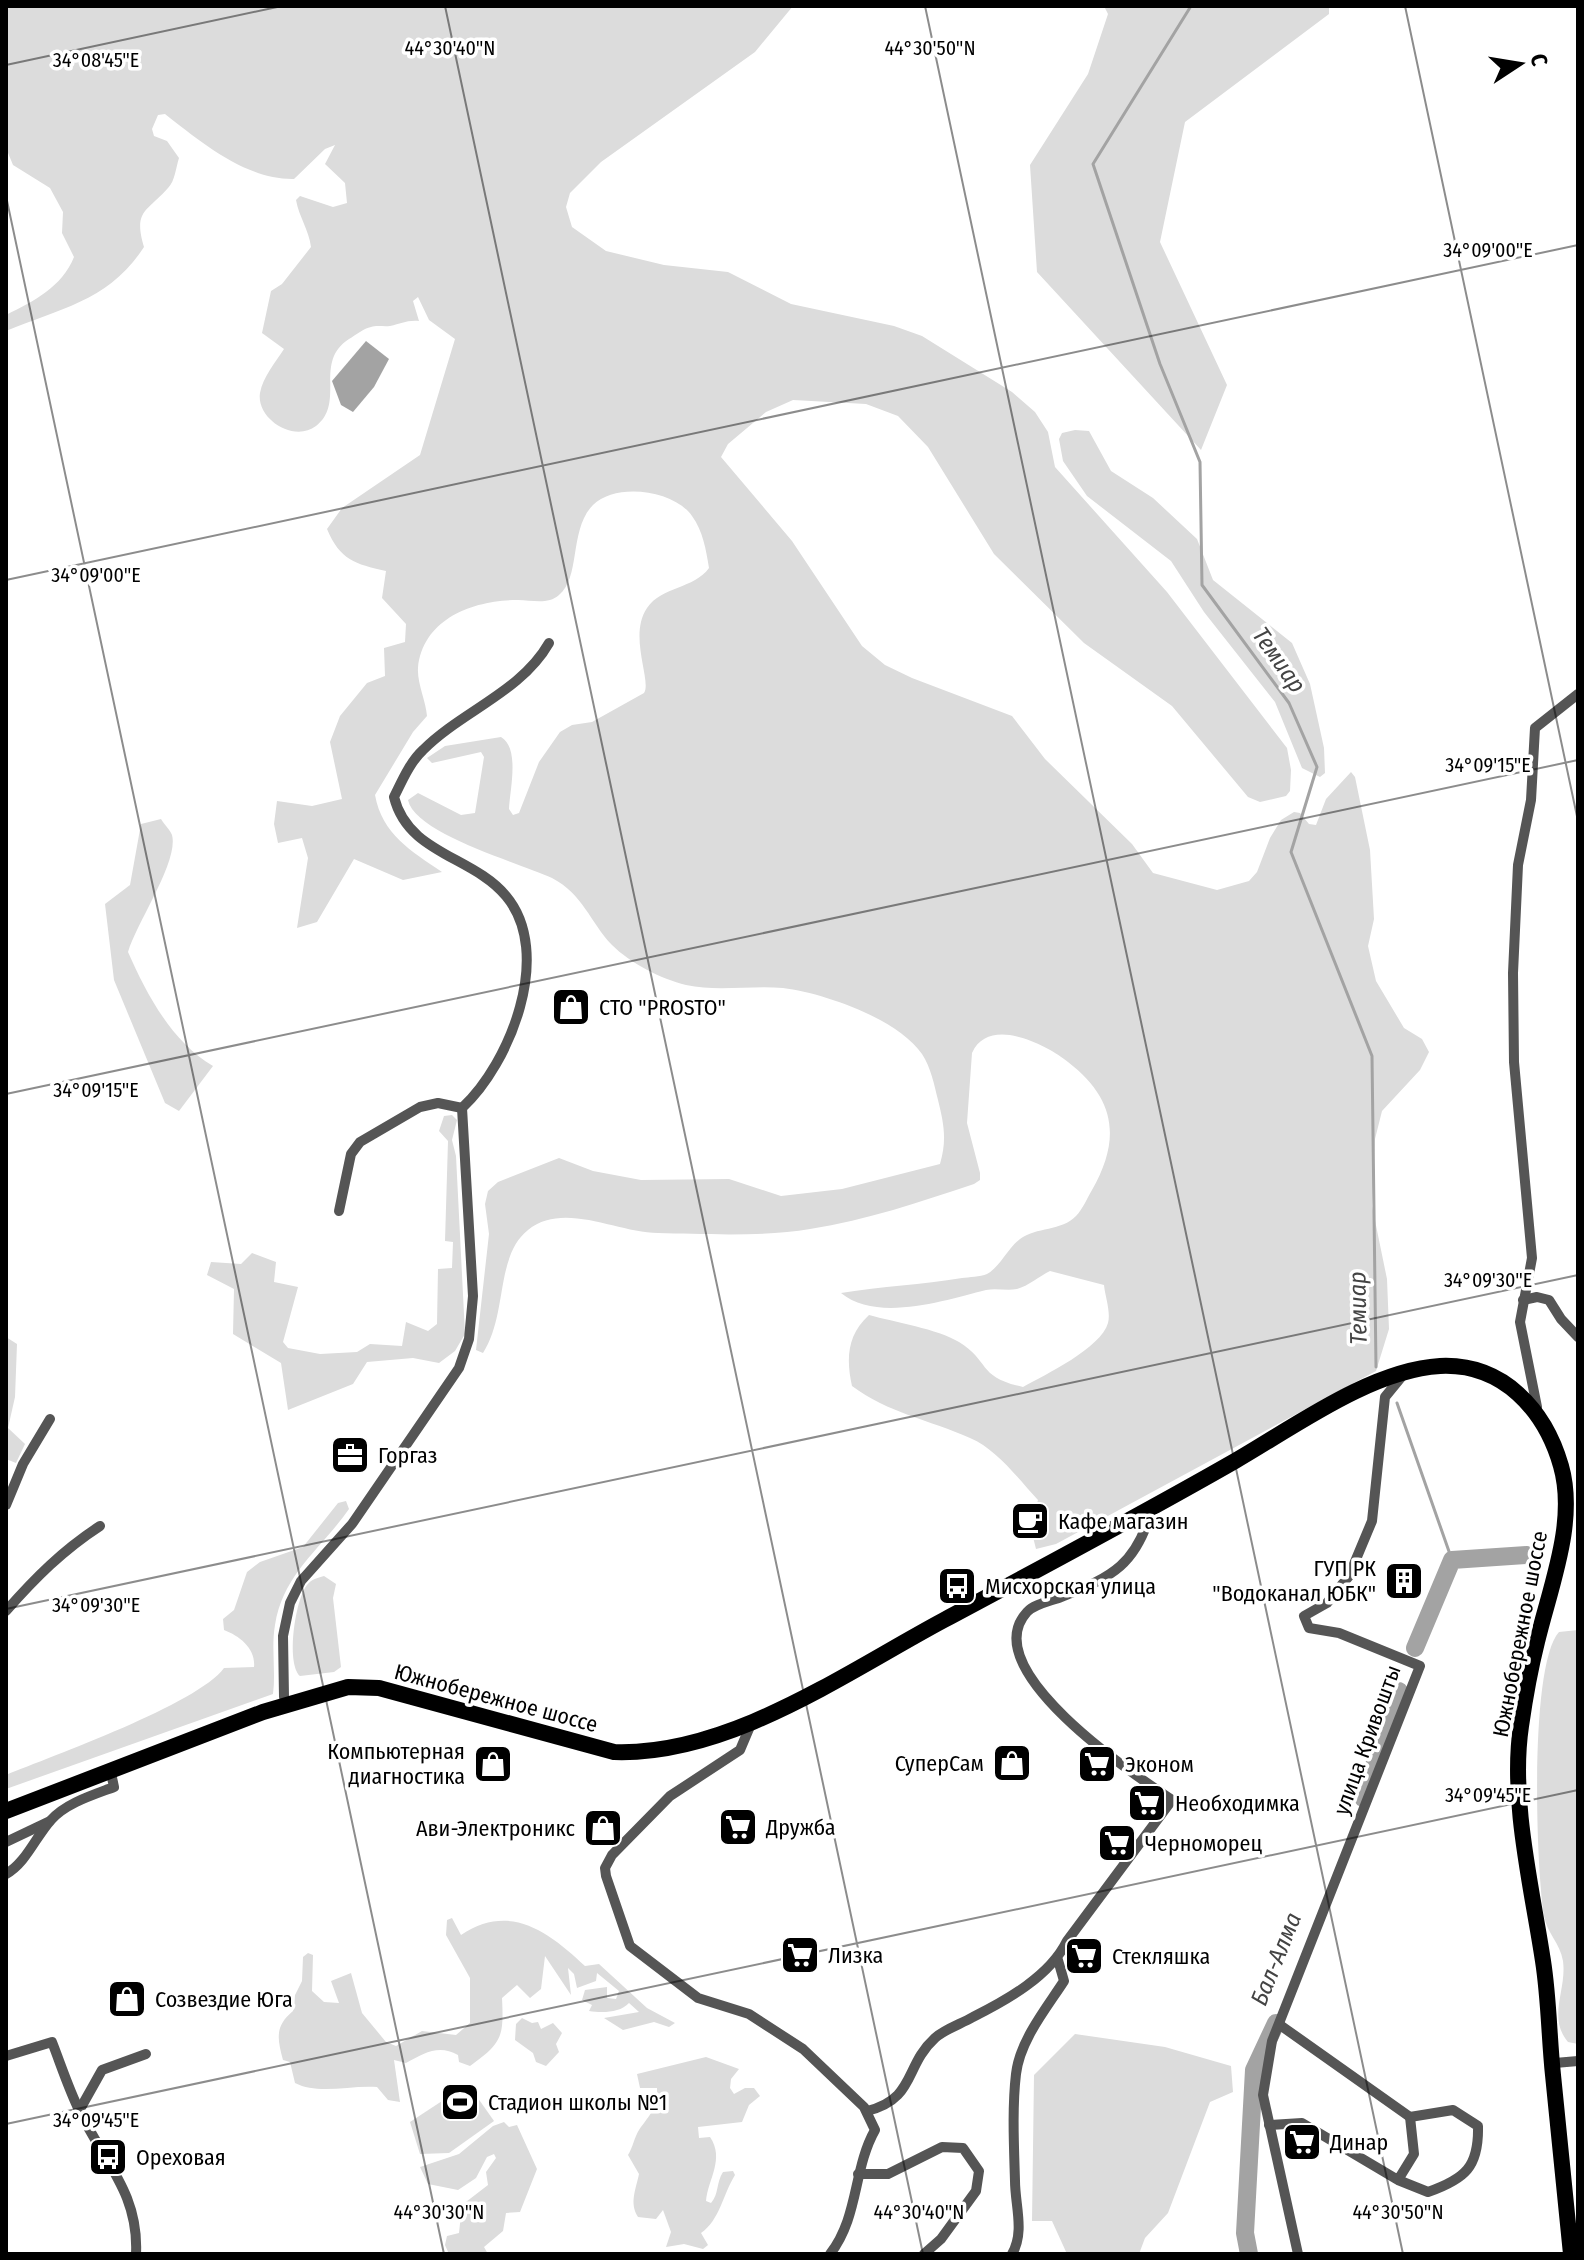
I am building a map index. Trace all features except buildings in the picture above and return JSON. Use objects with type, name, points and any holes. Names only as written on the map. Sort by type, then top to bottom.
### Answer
[{"type":"highway","name":"Южнобережное шоссе","points":[[6,1811],[263,1712],[348,1687],[379,1688],[614,1752],[648,1753],[678,1749],[750,1720],[1404,1370],[1462,1362],[1480,1366],[1503,1377],[1537,1407],[1564,1467],[1567,1497],[1563,1548],[1535,1658],[1522,1736],[1531,1874],[1551,2022],[1571,2254]]},
{"type":"highway","name":"Южнобережное шоссе","points":[[1404,1370],[1462,1366],[1492,1376],[1536,1410],[1562,1468],[1565,1497],[1561,1550],[1536,1646],[1520,1734],[1529,1877],[1551,2022],[1568,2062],[1555,2082],[1578,2252]]},
{"type":"highway","name":"Южнобережное шоссе","points":[[6,1803],[280,1698],[347,1680],[379,1681],[621,1748],[674,1744],[750,1720]]},
{"type":"street","points":[[462,1108],[475,1096],[513,1033],[526,971],[522,926],[507,897],[487,878],[437,851],[410,830],[398,813],[394,797],[421,751],[515,682],[538,662],[549,643]]},
{"type":"street","points":[[1537,1407],[1520,1322],[1532,1258],[1514,1062],[1513,973],[1518,865],[1531,800],[1535,728],[1578,694]]},
{"type":"street","points":[[339,1211],[351,1154],[360,1142],[420,1107],[438,1103],[462,1108]]},
{"type":"street","points":[[280,1698],[283,1636],[290,1603],[301,1581],[352,1524],[459,1368],[469,1339],[473,1296],[462,1108]]},
{"type":"street","points":[[1523,1300],[1537,1297],[1549,1300],[1578,1337]]},
{"type":"street","name":"улица Кривошты","points":[[1298,2254],[1263,2095],[1272,2041],[1420,1666],[1339,1633],[1309,1628],[1304,1616],[1327,1603],[1349,1576],[1372,1521],[1385,1397],[1404,1370]]},
{"type":"street","points":[[6,1505],[23,1464],[50,1419]]},
{"type":"street","points":[[867,2111],[884,2107],[902,2095],[922,2051],[938,2036],[1006,2000],[1058,1960],[1067,1941],[1172,1800],[1060,1714],[1038,1689],[1023,1664],[1018,1645],[1019,1626],[1029,1610],[1086,1587],[1129,1560],[1143,1541],[1150,1504]]},
{"type":"street","points":[[6,1611],[41,1572],[100,1526]]},
{"type":"street","points":[[750,1720],[740,1750],[670,1796],[612,1855],[605,1868],[606,1876],[630,1946],[698,1998],[749,2014],[803,2049],[867,2111],[875,2130],[863,2151],[858,2194],[830,2254]]},
{"type":"street","points":[[6,1874],[15,1869],[48,1822],[64,1808],[114,1787],[111,1773]]},
{"type":"street","points":[[6,1842],[48,1822]]},
{"type":"street","points":[[1012,2254],[1018,2244],[1019,2221],[1015,2184],[1016,2072],[1033,2029],[1064,1981],[1058,1960]]},
{"type":"street","points":[[1269,2125],[1302,2123],[1398,2180],[1428,2192],[1455,2183],[1469,2169],[1479,2147],[1478,2126],[1453,2110],[1410,2117],[1280,2025]]},
{"type":"street","points":[[6,2056],[52,2042],[79,2111],[127,2195],[137,2225],[136,2254]]},
{"type":"street","points":[[79,2111],[102,2070],[146,2054]]},
{"type":"street","points":[[1398,2180],[1414,2154],[1410,2117]]},
{"type":"street","points":[[858,2174],[888,2174],[942,2147],[963,2148],[979,2171],[976,2191],[941,2239],[924,2254]]},
{"type":"shaded area","points":[[6,6],[793,6],[755,52],[601,162],[570,193],[566,207],[572,227],[606,251],[664,265],[728,272],[791,304],[894,326],[922,336],[1012,392],[1035,412],[1048,432],[1055,467],[1167,592],[1287,748],[1291,770],[1290,791],[1286,796],[1260,802],[1248,797],[1172,706],[1084,643],[994,554],[928,447],[898,416],[866,404],[793,400],[766,412],[728,444],[721,457],[792,541],[862,646],[885,665],[912,678],[1012,716],[1045,759],[1132,844],[1153,873],[1217,890],[1249,881],[1257,872],[1270,838],[1281,820],[1294,812],[1300,813],[1309,824],[1316,825],[1326,799],[1351,772],[1355,777],[1370,850],[1374,919],[1368,946],[1376,981],[1404,1028],[1422,1039],[1429,1052],[1420,1070],[1382,1111],[1375,1139],[1372,1206],[1387,1279],[1389,1329],[1376,1371],[1056,1544],[1036,1549],[1030,1525],[1038,1500],[999,1457],[970,1438],[895,1410],[852,1386],[849,1366],[852,1339],[869,1315],[950,1337],[969,1349],[998,1379],[1023,1387],[1084,1351],[1095,1342],[1108,1323],[1104,1285],[1050,1271],[1017,1289],[986,1290],[912,1306],[873,1307],[841,1293],[984,1275],[996,1267],[1020,1239],[1064,1224],[1081,1210],[1107,1154],[1110,1137],[1104,1105],[1084,1076],[1059,1055],[1033,1042],[1004,1035],[991,1036],[980,1042],[972,1053],[967,1123],[980,1173],[980,1180],[974,1184],[873,1216],[793,1232],[658,1233],[574,1218],[542,1222],[528,1230],[518,1241],[506,1270],[491,1338],[483,1353],[476,1350],[489,1234],[485,1204],[488,1191],[498,1182],[559,1158],[593,1171],[641,1180],[729,1179],[781,1196],[842,1189],[940,1164],[943,1124],[930,1070],[911,1041],[878,1019],[839,1002],[783,988],[686,985],[646,970],[612,945],[579,900],[563,885],[448,836],[415,812],[408,800],[418,793],[461,815],[475,813],[484,757],[481,752],[432,763],[427,758],[445,746],[501,737],[507,742],[512,759],[509,809],[513,815],[519,813],[539,762],[560,732],[572,725],[592,722],[644,693],[640,631],[647,608],[661,595],[695,580],[709,568],[701,534],[692,516],[684,507],[659,495],[616,493],[593,505],[581,527],[566,587],[555,598],[545,601],[501,601],[468,608],[453,615],[430,636],[418,668],[427,716],[413,732],[375,795],[391,831],[409,849],[442,872],[403,880],[354,859],[317,922],[297,928],[308,858],[302,838],[278,843],[274,824],[277,801],[312,806],[342,799],[330,742],[340,716],[367,683],[385,676],[384,648],[405,642],[406,624],[382,598],[386,571],[350,559],[337,548],[327,529],[342,508],[420,455],[455,339],[429,320],[418,297],[413,301],[419,321],[368,328],[338,348],[331,371],[329,406],[325,417],[316,426],[297,432],[278,426],[264,412],[260,393],[284,349],[262,333],[271,291],[282,284],[311,247],[296,200],[300,196],[333,207],[347,203],[345,183],[325,164],[335,145],[325,149],[294,179],[276,178],[225,157],[165,114],[158,115],[152,129],[154,136],[167,141],[179,158],[170,185],[141,218],[144,247],[131,265],[100,291],[83,300],[6,331],[6,315],[55,285],[74,257],[62,233],[63,212],[50,188],[13,165],[6,148]]},
{"type":"shaded area","points":[[1104,6],[1329,6],[1329,14],[1185,122],[1160,242],[1227,385],[1201,450],[1037,272],[1030,165],[1088,74],[1108,14]]},
{"type":"shaded area","points":[[366,341],[389,359],[374,387],[353,412],[341,405],[332,381]]},
{"type":"shaded area","points":[[1089,431],[1111,471],[1153,498],[1197,539],[1213,580],[1292,643],[1310,684],[1324,748],[1325,773],[1320,777],[1302,768],[1275,702],[1204,612],[1171,561],[1087,496],[1063,461],[1059,439],[1062,433]]},
{"type":"shaded area","points":[[161,819],[172,835],[169,860],[128,952],[152,1001],[173,1031],[213,1066],[179,1111],[165,1103],[114,980],[105,904],[130,885],[141,824]]},
{"type":"shaded area","points":[[452,1115],[457,1120],[452,1140],[456,1156],[465,1334],[455,1351],[439,1363],[413,1358],[367,1362],[353,1384],[288,1410],[281,1363],[233,1334],[234,1289],[207,1275],[211,1262],[241,1264],[252,1253],[276,1262],[274,1282],[298,1287],[283,1342],[288,1348],[320,1354],[357,1352],[370,1344],[402,1346],[406,1322],[428,1331],[437,1324],[438,1269],[452,1268],[453,1242],[445,1241],[448,1141],[439,1131],[444,1116]]},
{"type":"shaded area","points":[[6,1337],[17,1344],[15,1397],[8,1428],[25,1444],[16,1463],[6,1459]]},
{"type":"shaded area","points":[[346,1501],[349,1509],[304,1563],[279,1607],[274,1634],[273,1694],[6,1789],[6,1775],[156,1713],[209,1682],[224,1668],[254,1667],[250,1649],[224,1630],[223,1619],[234,1610],[247,1572],[260,1562],[303,1547],[338,1503]]},
{"type":"shaded area","points":[[324,1576],[336,1584],[333,1598],[341,1667],[334,1672],[300,1676],[293,1645],[299,1604],[307,1585]]},
{"type":"shaded area","points":[[1578,1630],[1578,2044],[1568,2042],[1559,2023],[1564,1972],[1559,1949],[1544,1916],[1537,1769],[1543,1684],[1549,1652],[1559,1632]]},
{"type":"shaded area","points":[[452,1918],[461,1935],[479,1925],[496,1921],[528,1925],[557,1942],[585,1966],[599,1964],[647,2008],[675,2023],[669,2027],[654,2022],[623,2030],[604,2018],[639,2012],[629,2003],[616,2010],[599,2012],[589,2011],[592,2005],[582,2000],[585,1990],[607,1987],[607,1998],[616,1999],[619,1991],[597,1973],[596,1981],[577,1988],[574,1974],[568,1968],[571,1995],[545,1956],[541,1989],[530,1998],[517,1985],[502,1998],[499,2038],[489,2051],[470,2066],[459,2062],[458,2055],[444,2050],[425,2053],[406,2063],[394,2060],[400,2102],[388,2100],[377,2087],[324,2089],[295,2083],[290,2062],[283,2060],[279,2033],[283,2022],[293,2011],[295,1995],[302,1981],[303,1957],[308,1953],[313,1955],[312,1991],[324,2002],[339,2003],[331,1981],[351,1973],[362,2013],[386,2042],[396,2046],[422,2031],[456,2035],[470,2023],[470,1978],[446,1935],[447,1920]]},
{"type":"shaded area","points":[[522,2018],[532,2023],[538,2022],[541,2029],[553,2023],[562,2033],[556,2044],[559,2052],[546,2066],[536,2062],[533,2053],[515,2040],[516,2024]]},
{"type":"shaded area","points":[[1075,2034],[1165,2047],[1231,2066],[1233,2092],[1210,2102],[1168,2213],[1145,2238],[1139,2254],[1067,2254],[1052,2221],[1032,2221],[1034,2075]]},
{"type":"shaded area","points":[[706,2057],[739,2069],[731,2079],[730,2088],[734,2094],[745,2088],[754,2088],[760,2096],[749,2105],[742,2122],[698,2127],[699,2138],[710,2137],[716,2153],[706,2201],[711,2203],[714,2200],[723,2172],[733,2171],[735,2175],[717,2214],[701,2233],[708,2245],[703,2249],[684,2244],[666,2247],[671,2232],[663,2210],[656,2219],[638,2217],[634,2206],[639,2174],[628,2155],[657,2095],[657,2088],[640,2088],[637,2074]]},
{"type":"shaded area","name":"Стадион школы №1","points":[[468,2084],[494,2121],[449,2153],[420,2154],[410,2122]]},
{"type":"shaded area","points":[[504,2122],[509,2127],[517,2125],[537,2169],[520,2212],[506,2213],[503,2231],[484,2247],[488,2254],[449,2254],[445,2245],[447,2236],[459,2233],[462,2205],[488,2185],[486,2172],[496,2158],[494,2154],[487,2157],[476,2178],[458,2190],[428,2184],[420,2167],[459,2154],[493,2126]]},
{"type":"waterway","name":"Темиар","points":[[1191,6],[1093,164],[1160,364],[1200,462],[1202,585],[1289,703],[1317,767],[1291,852],[1372,1056],[1376,1367]]},
{"type":"waterway","name":"Темиар","points":[[1397,1403],[1452,1560]]},
{"type":"waterway","name":"Бал-Алма","points":[[1415,1648],[1452,1560],[1527,1555]]},
{"type":"waterway","name":"Бал-Алма","points":[[1363,1798],[1399,1691]]},
{"type":"waterway","name":"Бал-Алма","points":[[1249,2254],[1245,2233],[1254,2070],[1276,2023]]},
{"type":"place","name":"СТО \"PROSTO\"","points":[[571,1007]]},
{"type":"place","name":"Горгаз","points":[[350,1455]]},
{"type":"place","name":"Кафе магазин","points":[[1030,1521]]},
{"type":"place","name":"ГУП РК \"Водоканал ЮБК\"","points":[[1404,1581]]},
{"type":"place","name":"Мисхорская улица","points":[[957,1586]]},
{"type":"place","name":"СуперСам","points":[[1012,1763]]},
{"type":"place","name":"Компьютерная диагностика","points":[[493,1764]]},
{"type":"place","name":"Эконом","points":[[1097,1764]]},
{"type":"place","name":"Необходимка","points":[[1147,1803]]},
{"type":"place","name":"Дружба","points":[[738,1827]]},
{"type":"place","name":"Ави-Электроникс","points":[[603,1828]]},
{"type":"place","name":"Черноморец","points":[[1117,1843]]},
{"type":"place","name":"Лизка","points":[[800,1955]]},
{"type":"place","name":"Стекляшка","points":[[1084,1956]]},
{"type":"place","name":"Созвездие Юга","points":[[127,1999]]},
{"type":"place","name":"Стадион школы №1","points":[[460,2102]]},
{"type":"place","name":"Динар","points":[[1302,2142]]},
{"type":"place","name":"Ореховая","points":[[108,2157]]}]
